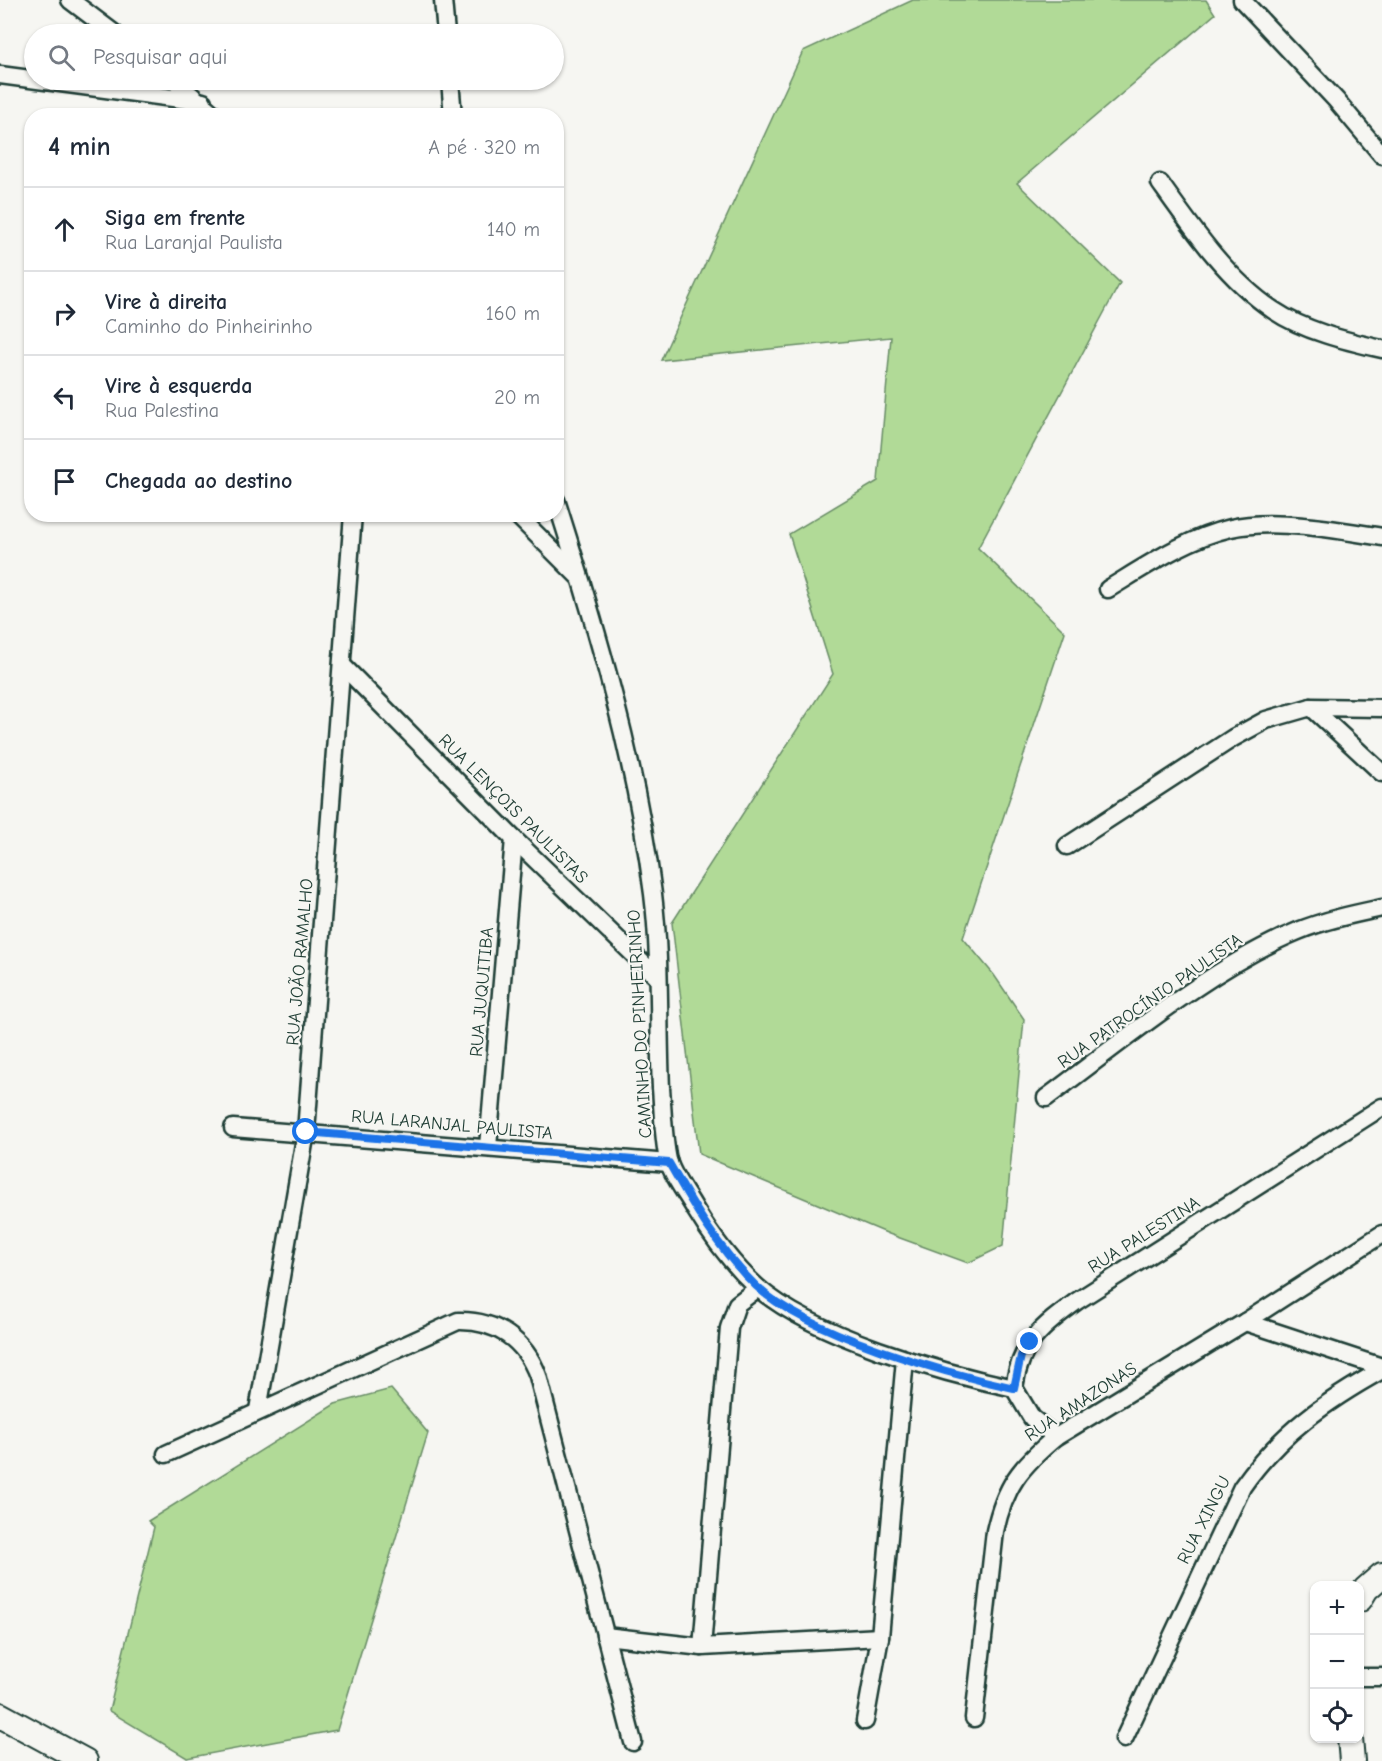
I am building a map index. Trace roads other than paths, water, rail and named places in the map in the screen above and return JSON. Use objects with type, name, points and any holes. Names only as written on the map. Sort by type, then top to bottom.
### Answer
[{"type":"main road","points":[[1364,1592],[1382,1575]]},
{"type":"main road","points":[[0,1715],[85,1761]]},
{"type":"main road","points":[[1350,1743],[1352,1761]]},
{"type":"street","points":[[70,0],[102,24]]},
{"type":"street","points":[[443,0],[445,24]]},
{"type":"street","points":[[1242,0],[1336,100],[1382,155]]},
{"type":"street","points":[[0,75],[24,78]]},
{"type":"street","points":[[113,90],[203,102]]},
{"type":"street","points":[[187,90],[209,108]]},
{"type":"street","points":[[451,90],[452,108]]},
{"type":"street","points":[[1160,183],[1215,256],[1274,310],[1309,328],[1382,349]]},
{"type":"street","name":"RUA JOÃO RAMALHO","points":[[258,1410],[306,1132],[352,522]]},
{"type":"street","points":[[524,522],[581,578]]},
{"type":"street","name":"CAMINHO DO PINHEIRINHO","points":[[563,522],[581,578],[640,806],[653,899],[663,1113],[669,1163],[701,1218],[734,1263],[758,1288],[787,1308],[838,1333],[905,1359],[954,1374],[1014,1388]]},
{"type":"street","points":[[1108,589],[1161,557],[1203,537],[1232,527],[1307,527],[1382,537]]},
{"type":"street","name":"RUA LENÇOIS PAULISTAS","points":[[343,666],[514,839],[657,977]]},
{"type":"street","points":[[1067,846],[1233,738],[1266,720],[1311,707],[1382,708]]},
{"type":"street","points":[[1311,707],[1382,773]]},
{"type":"street","name":"RUA JUQUITIBA","points":[[489,1147],[514,839]]},
{"type":"street","name":"RUA PATROCÍNIO PAULISTA","points":[[1046,1098],[1218,974],[1259,949],[1299,930],[1382,908]]},
{"type":"street","name":"RUA PALESTINA","points":[[1014,1388],[1021,1356],[1047,1323],[1077,1301],[1382,1107]]},
{"type":"street","name":"RUA LARANJAL PAULISTA","points":[[233,1128],[306,1132],[669,1163]]},
{"type":"street","name":"RUA AMAZONAS","points":[[974,1718],[995,1531],[1001,1503],[1011,1483],[1029,1459],[1056,1437],[1245,1322],[1382,1234]]},
{"type":"street","points":[[702,1647],[729,1328],[737,1304],[758,1288]]},
{"type":"street","points":[[166,1454],[258,1410],[458,1321],[484,1323],[509,1334],[527,1353],[538,1376],[633,1742]]},
{"type":"street","points":[[1245,1322],[1382,1368]]},
{"type":"street","points":[[865,1721],[880,1637],[905,1359]]},
{"type":"street","name":"RUA XINGU","points":[[1124,1739],[1242,1486],[1263,1457],[1290,1431],[1329,1402],[1382,1368]]},
{"type":"street","points":[[1014,1388],[1032,1418],[1056,1437]]},
{"type":"street","points":[[606,1636],[702,1647],[880,1637]]},
{"type":"street","points":[[1364,1677],[1382,1677]]}]
